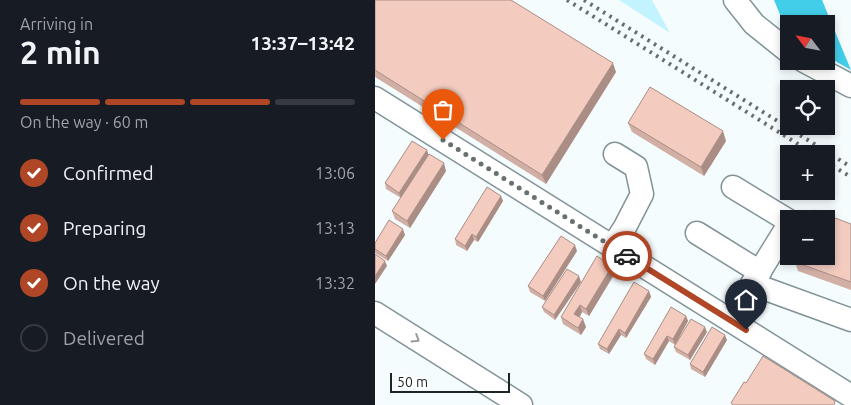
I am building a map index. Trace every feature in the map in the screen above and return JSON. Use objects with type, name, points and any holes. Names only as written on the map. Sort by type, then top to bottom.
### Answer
[{"type":"street","points":[[735,0],[754,24],[780,45]]},
{"type":"street","points":[[821,70],[851,86]]},
{"type":"street","points":[[375,98],[851,396]]},
{"type":"street","points":[[612,247],[642,194],[636,166],[615,154]]},
{"type":"street","points":[[733,187],[780,216]]},
{"type":"street","points":[[697,233],[756,278],[851,320]]},
{"type":"street","points":[[731,321],[780,237]]},
{"type":"street","points":[[375,313],[521,405]]},
{"type":"shaded area","points":[[619,0],[652,0],[670,33]]},
{"type":"shaded area","points":[[774,0],[822,0],[828,15],[780,15]]},
{"type":"shaded area","points":[[835,31],[851,70],[835,61]]},
{"type":"building","points":[[375,0],[511,0],[613,63],[542,175],[375,70]]},
{"type":"building","points":[[650,87],[723,131],[701,167],[628,123]]},
{"type":"building","points":[[412,141],[427,150],[399,193],[385,183]]},
{"type":"building","points":[[429,154],[444,163],[407,221],[392,211]]},
{"type":"building","points":[[487,187],[501,196],[476,237],[472,234],[465,246],[455,239]]},
{"type":"building","points":[[835,218],[851,224],[851,282],[803,265],[835,265]]},
{"type":"building","points":[[389,220],[403,229],[386,256],[375,249],[375,243]]},
{"type":"building","points":[[561,236],[575,245],[543,296],[528,286]]},
{"type":"building","points":[[375,254],[385,261],[375,276]]},
{"type":"building","points":[[597,256],[612,266],[586,309],[580,305],[574,314],[583,319],[578,328],[561,317]]},
{"type":"building","points":[[567,269],[579,276],[554,315],[542,307]]},
{"type":"building","points":[[634,282],[649,291],[625,333],[619,329],[607,349],[598,344]]},
{"type":"building","points":[[671,307],[686,316],[673,339],[667,336],[653,359],[644,354]]},
{"type":"building","points":[[691,319],[705,327],[688,355],[674,347]]},
{"type":"building","points":[[712,327],[725,335],[703,372],[690,364]]},
{"type":"building","points":[[763,356],[835,401],[834,405],[733,405],[731,403]]},
{"type":"railway","points":[[567,0],[800,145]]},
{"type":"railway","points":[[584,0],[851,167]]},
{"type":"railway","points":[[835,167],[851,177]]},
{"type":"way so far","points":[[443,140],[627,256]]},
{"type":"route","points":[[627,256],[746,330]]}]
